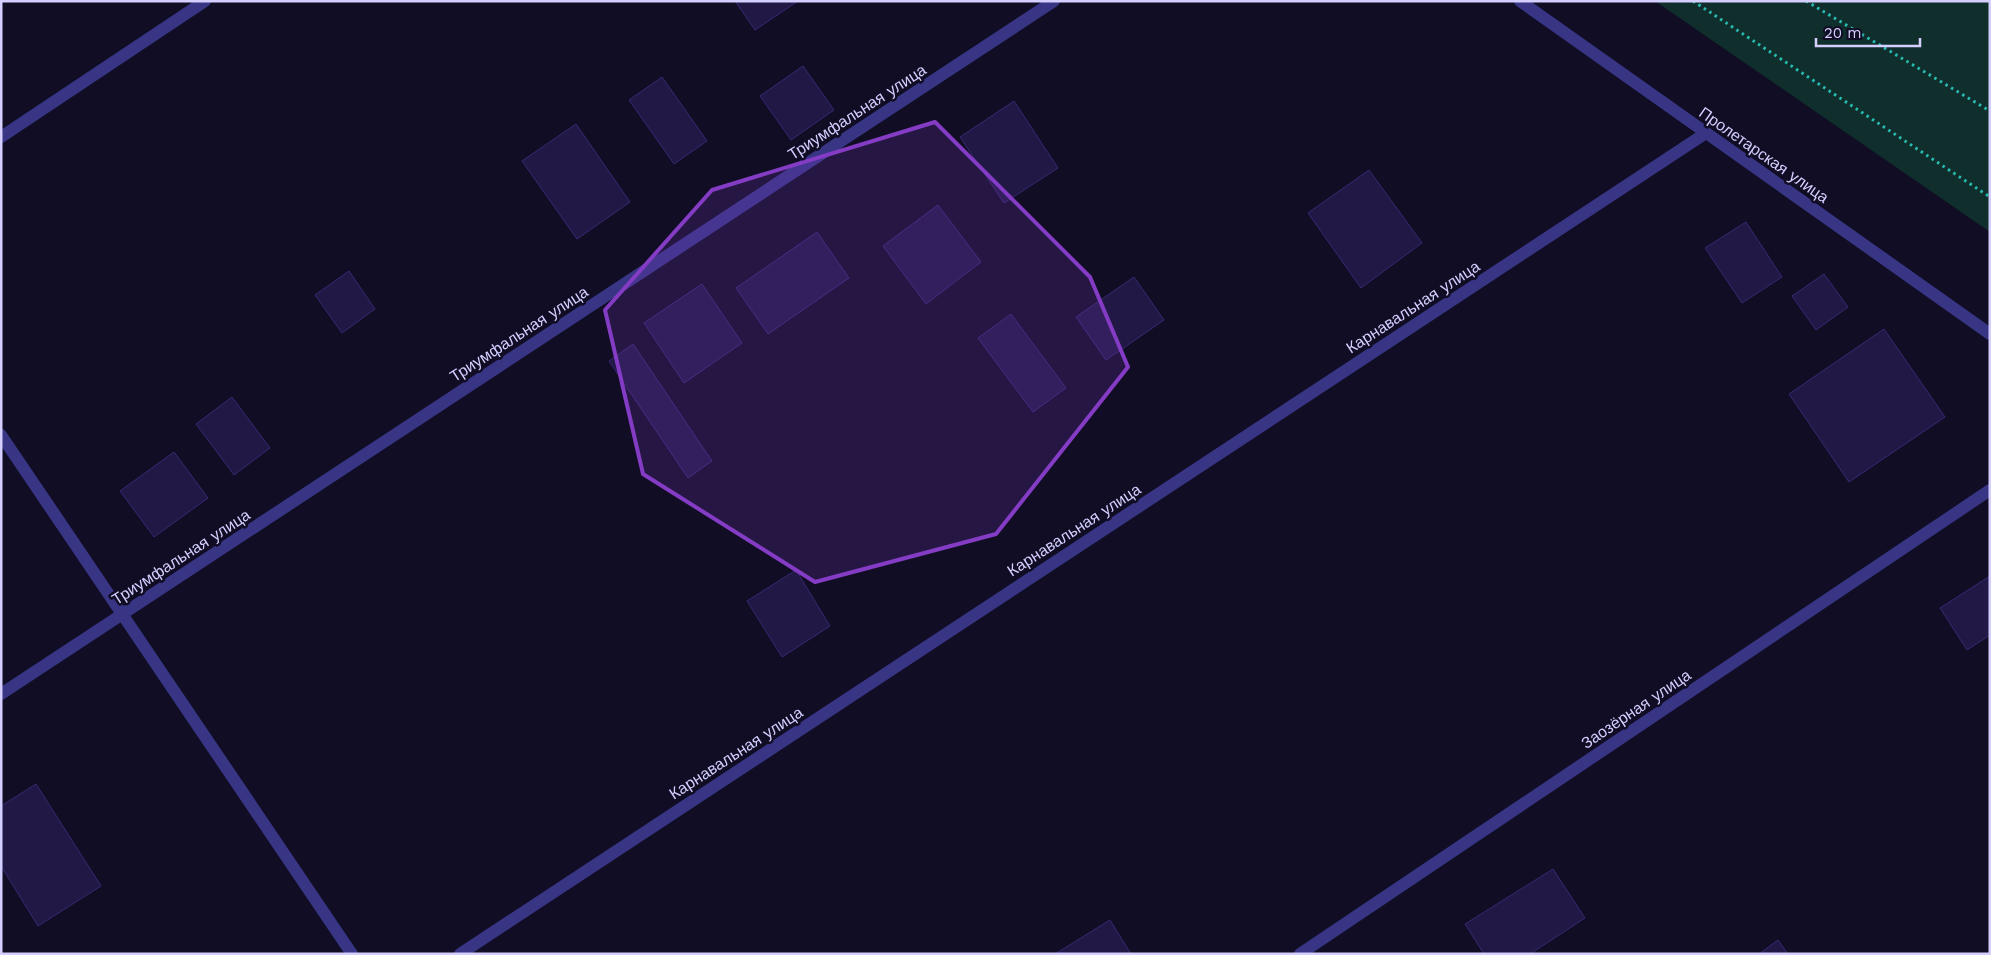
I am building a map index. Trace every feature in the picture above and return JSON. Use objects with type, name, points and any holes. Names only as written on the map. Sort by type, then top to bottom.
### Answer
[{"type":"street","points":[[1,136],[205,1]]},
{"type":"street","name":"Триумфальная улица","points":[[1,694],[1054,1]]},
{"type":"street","name":"Пролетарская улица","points":[[1520,1],[1990,334]]},
{"type":"street","name":"Карнавальная улица","points":[[460,954],[1706,133]]},
{"type":"street","points":[[1,435],[352,954]]},
{"type":"street","name":"Заозёрная улица","points":[[1300,954],[1990,490]]},
{"type":"path","points":[[1693,1],[1990,196]]},
{"type":"path","points":[[1806,1],[1990,111]]},
{"type":"highlighted area","points":[[935,122],[1090,277],[1128,367],[996,534],[815,582],[643,474],[605,310],[712,190]]},
{"type":"green space","points":[[1655,1],[1990,1],[1990,232]]},
{"type":"building","points":[[735,1],[798,1],[755,30]]},
{"type":"building","points":[[803,66],[834,110],[791,140],[760,96]]},
{"type":"building","points":[[662,77],[707,141],[674,164],[629,100]]},
{"type":"building","points":[[1014,101],[1058,168],[1004,203],[960,137]]},
{"type":"building","points":[[576,124],[630,202],[577,239],[522,161]]},
{"type":"building","points":[[1369,170],[1422,243],[1361,288],[1308,213]]},
{"type":"building","points":[[938,205],[981,262],[926,304],[883,246]]},
{"type":"building","points":[[1746,222],[1782,277],[1742,303],[1705,248]]},
{"type":"building","points":[[817,232],[849,278],[768,334],[736,288]]},
{"type":"building","points":[[349,271],[375,309],[342,333],[315,295]]},
{"type":"building","points":[[1824,274],[1848,307],[1816,330],[1792,296]]},
{"type":"building","points":[[1134,277],[1164,320],[1106,360],[1076,317]]},
{"type":"building","points":[[702,284],[742,343],[684,383],[644,323]]},
{"type":"building","points":[[1011,314],[1066,388],[1033,412],[978,338]]},
{"type":"building","points":[[1884,329],[1945,417],[1849,482],[1789,394]]},
{"type":"building","points":[[633,344],[712,461],[688,478],[609,361]]},
{"type":"building","points":[[232,397],[270,448],[234,475],[196,424]]},
{"type":"building","points":[[174,452],[208,498],[154,537],[120,491]]},
{"type":"building","points":[[796,570],[830,626],[782,657],[747,601]]},
{"type":"building","points":[[1990,576],[1990,635],[1967,650],[1940,608]]},
{"type":"building","points":[[36,784],[101,886],[38,926],[1,866],[1,806]]},
{"type":"building","points":[[1553,869],[1585,918],[1530,954],[1484,954],[1465,924]]},
{"type":"building","points":[[1110,920],[1131,954],[1055,954]]},
{"type":"building","points":[[1778,940],[1788,954],[1759,954]]}]
